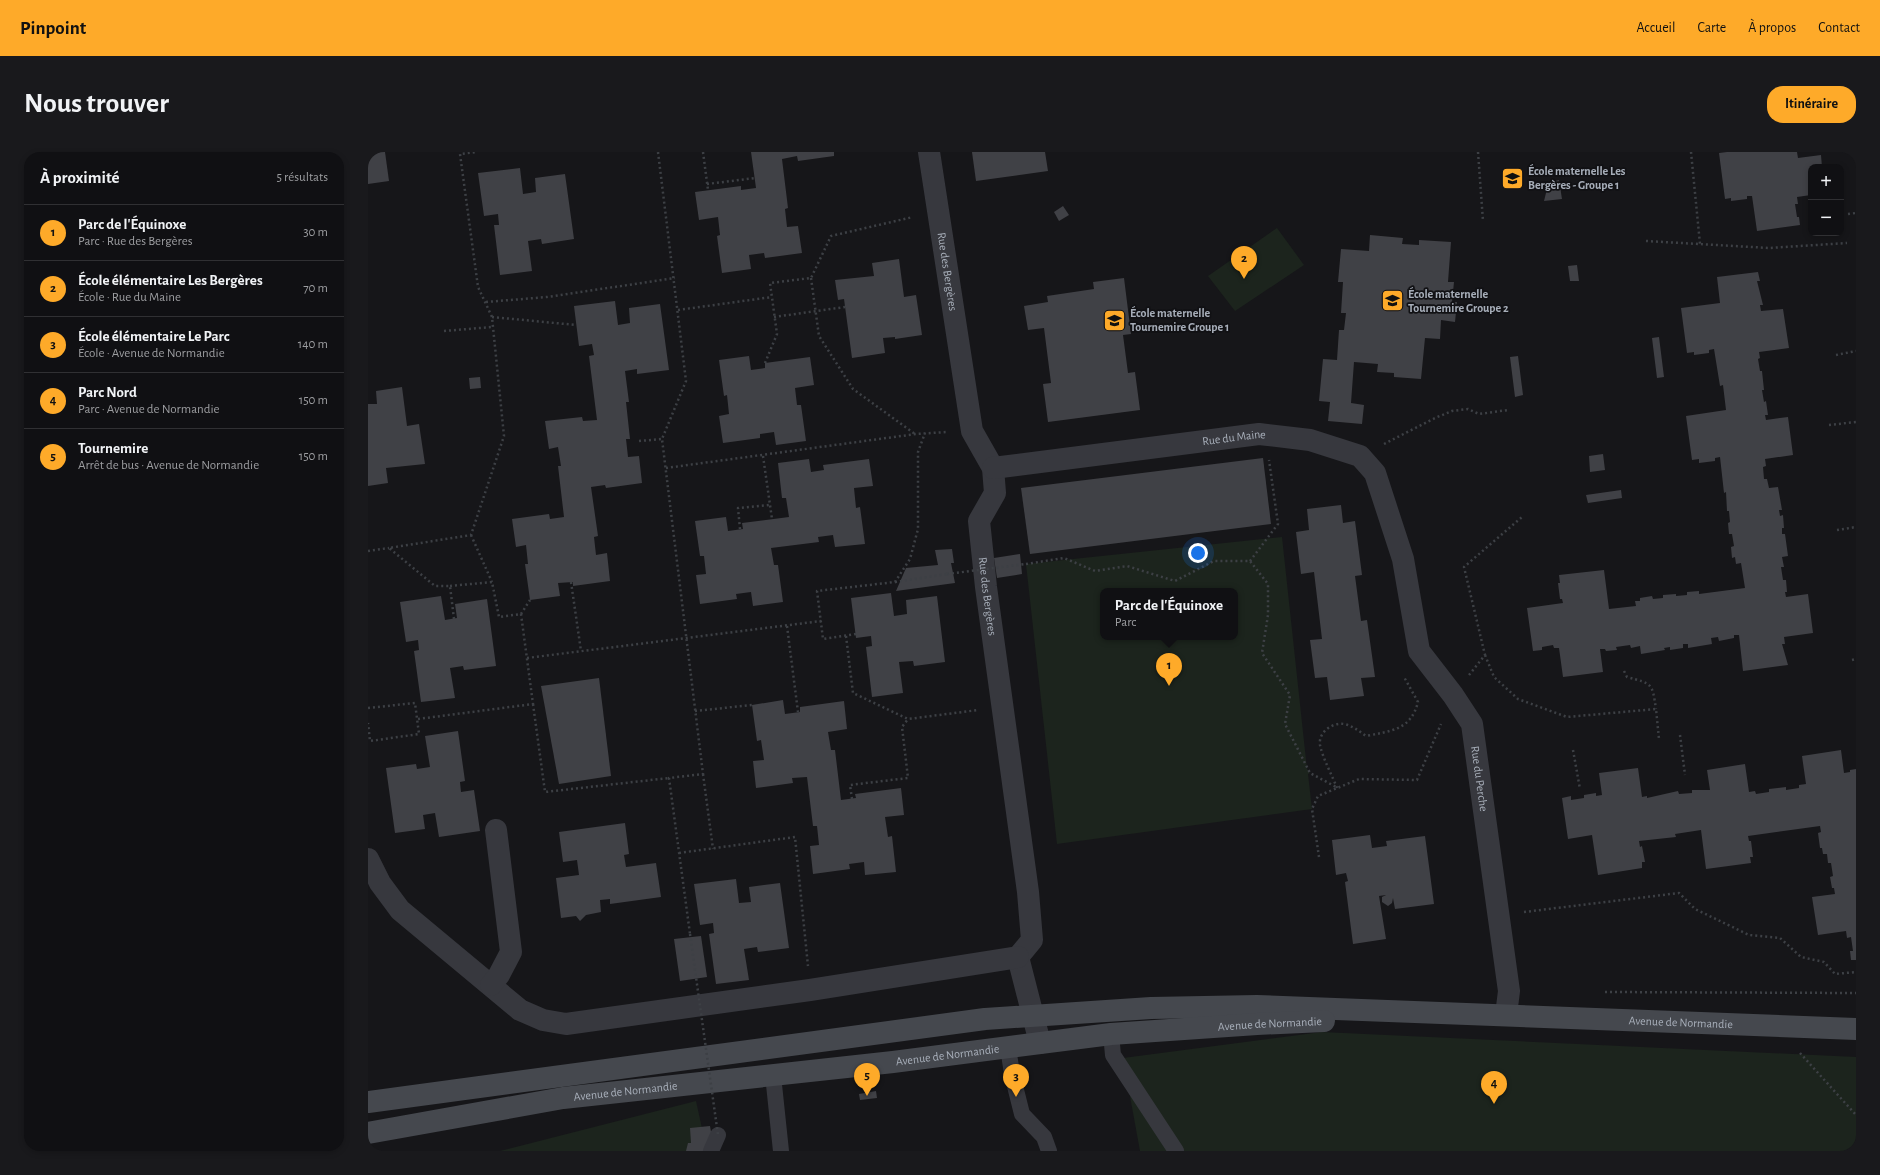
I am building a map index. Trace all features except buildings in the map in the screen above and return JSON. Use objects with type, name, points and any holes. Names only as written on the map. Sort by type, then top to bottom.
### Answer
[{"type":"street","name":"Rue des Bergères","points":[[928,152],[972,430],[993,468],[995,493],[979,521],[1028,892],[1032,940],[1018,957]]},
{"type":"street","name":"Rue du Maine","points":[[993,468],[1259,434],[1310,440],[1360,456]]},
{"type":"street","name":"Rue du Perche","points":[[1360,456],[1375,473],[1403,559],[1419,651],[1453,695],[1472,724],[1509,991],[1506,1014]]},
{"type":"street","points":[[491,985],[499,975],[511,952],[496,830]]},
{"type":"street","points":[[368,859],[380,883],[400,910],[520,1010],[543,1020],[566,1024],[810,990],[1018,957],[1031,1014],[1040,1043]]},
{"type":"street","name":"Avenue de Normandie","points":[[368,1102],[977,1020],[1031,1014],[1150,1008],[1257,1006],[1856,1028]]},
{"type":"street","name":"Avenue de Normandie","points":[[368,1133],[563,1098],[773,1075],[1111,1034],[1257,1024],[1506,1014]]},
{"type":"lane","points":[[1111,1034],[1113,1055],[1176,1151]]},
{"type":"lane","points":[[1008,1047],[1012,1074],[1022,1114],[1044,1136],[1048,1151]]},
{"type":"lane","points":[[773,1075],[782,1151]]},
{"type":"lane","points":[[710,1151],[718,1135]]},
{"type":"path","points":[[476,152],[460,154],[478,287],[492,317],[504,436],[470,535],[492,582],[499,617],[521,614]]},
{"type":"path","points":[[658,152],[675,278],[686,381],[662,439],[713,849]]},
{"type":"path","points":[[703,152],[708,190]]},
{"type":"path","points":[[1478,152],[1483,221]]},
{"type":"path","points":[[1691,152],[1700,244]]},
{"type":"path","points":[[707,184],[754,178]]},
{"type":"path","points":[[916,434],[853,389],[819,336],[811,278],[831,236],[937,212]]},
{"type":"path","points":[[1848,214],[1856,213]]},
{"type":"path","points":[[1646,240],[1769,248],[1847,243]]},
{"type":"path","points":[[486,302],[547,297],[675,278]]},
{"type":"path","points":[[764,363],[777,334],[770,283],[811,278]]},
{"type":"path","points":[[678,310],[772,297]]},
{"type":"path","points":[[774,317],[845,307]]},
{"type":"path","points":[[492,317],[576,325]]},
{"type":"path","points":[[444,331],[492,327]]},
{"type":"path","points":[[1836,355],[1856,351]]},
{"type":"path","points":[[1360,456],[1435,418],[1452,412],[1468,409],[1479,414],[1508,410]]},
{"type":"path","points":[[1829,425],[1856,422]]},
{"type":"path","points":[[666,468],[916,434],[972,430]]},
{"type":"path","points":[[895,582],[910,559],[918,529],[918,452],[925,433]]},
{"type":"path","points":[[1250,561],[1278,524],[1265,435]]},
{"type":"path","points":[[639,441],[662,439]]},
{"type":"path","points":[[763,456],[772,519]]},
{"type":"path","points":[[740,530],[738,508],[770,505]]},
{"type":"path","points":[[1522,517],[1464,567],[1485,654],[1494,676],[1518,699],[1567,717],[1656,709]]},
{"type":"path","points":[[1837,530],[1856,527]]},
{"type":"path","points":[[368,552],[470,535]]},
{"type":"path","points":[[389,548],[436,586],[492,582]]},
{"type":"path","points":[[856,634],[823,639],[817,591],[895,582],[1064,558],[1095,571],[1127,566],[1175,581],[1214,561],[1250,561]]},
{"type":"path","points":[[1250,561],[1268,584],[1268,615],[1262,653],[1290,696],[1285,724],[1310,773],[1338,788]]},
{"type":"path","points":[[571,582],[581,651]]},
{"type":"path","points":[[450,586],[454,619]]},
{"type":"path","points":[[530,600],[521,614],[545,792],[703,774]]},
{"type":"path","points":[[526,658],[821,621]]},
{"type":"path","points":[[788,626],[798,712]]},
{"type":"path","points":[[846,636],[853,693],[908,719],[1003,708]]},
{"type":"path","points":[[1475,667],[1485,654]]},
{"type":"path","points":[[1624,671],[1627,677],[1647,682],[1652,688],[1659,739]]},
{"type":"path","points":[[1338,788],[1320,744],[1321,735],[1327,728],[1342,724],[1354,727],[1366,736],[1400,728],[1415,714],[1418,702],[1402,673]]},
{"type":"path","points":[[368,708],[415,703],[419,734],[370,741],[368,722]]},
{"type":"path","points":[[418,719],[534,704]]},
{"type":"path","points":[[695,711],[752,705]]},
{"type":"path","points":[[852,799],[850,785],[908,778],[902,727],[908,719]]},
{"type":"path","points":[[1319,857],[1312,809],[1318,796],[1359,779],[1416,780],[1436,735]]},
{"type":"path","points":[[1680,736],[1685,775]]},
{"type":"path","points":[[1573,750],[1580,789]]},
{"type":"path","points":[[669,778],[718,1135]]},
{"type":"path","points":[[679,852],[713,849],[795,837],[810,990]]},
{"type":"path","points":[[1498,916],[1679,893],[1695,909],[1749,935],[1780,938],[1801,957],[1824,962],[1835,974],[1856,972]]},
{"type":"path","points":[[1604,992],[1856,993]]},
{"type":"path","points":[[1799,1051],[1856,1115]]},
{"type":"shaded area","points":[[1277,228],[1304,265],[1235,311],[1208,276]]},
{"type":"shaded area","points":[[1282,537],[1307,769],[1310,773],[1308,774],[1312,809],[1057,844],[1026,564]]},
{"type":"shaded area","points":[[1322,1032],[1856,1057],[1856,1151],[1140,1151],[1123,1058]]},
{"type":"shaded area","points":[[696,1101],[707,1151],[500,1151]]},
{"type":"place","name":"École maternelle Les Bergères - Groupe 1","points":[[1512,178]]},
{"type":"place","name":"École élémentaire Les Bergères","points":[[1244,279]]},
{"type":"place","name":"École maternelle Tournemire Groupe 2","points":[[1392,301]]},
{"type":"place","name":"École maternelle Tournemire Groupe 1","points":[[1115,320]]},
{"type":"place","name":"Parc de l'Équinoxe","points":[[1169,686]]},
{"type":"place","name":"Tournemire","points":[[867,1096]]},
{"type":"place","name":"École élémentaire Le Parc","points":[[1016,1097]]},
{"type":"place","name":"Parc Nord","points":[[1494,1104]]}]
